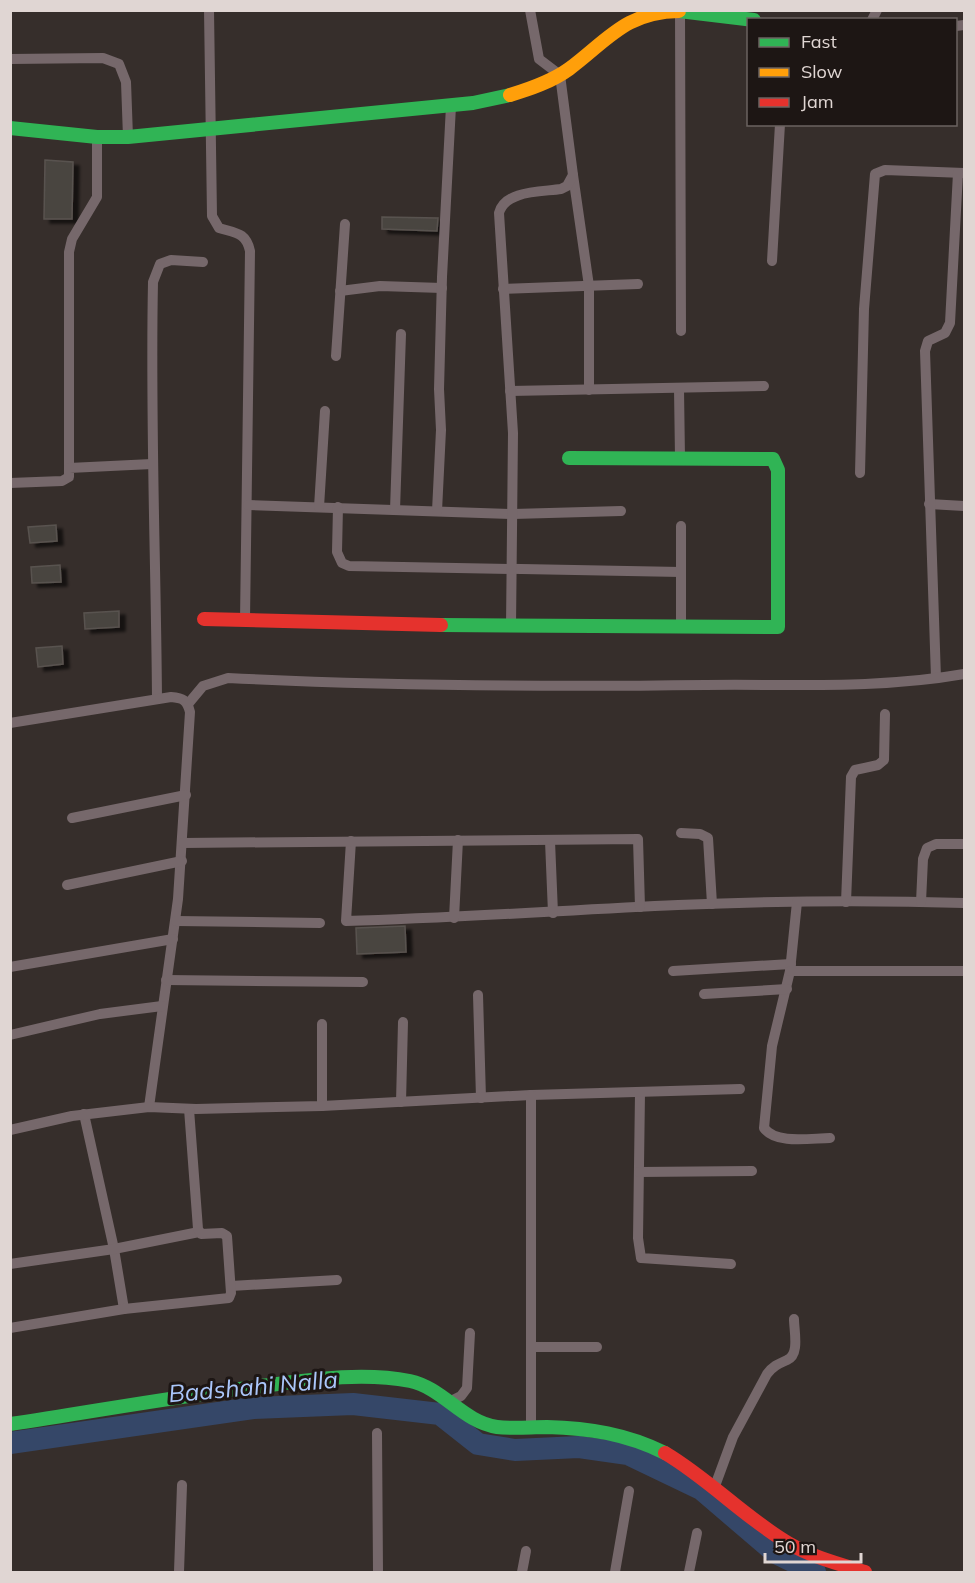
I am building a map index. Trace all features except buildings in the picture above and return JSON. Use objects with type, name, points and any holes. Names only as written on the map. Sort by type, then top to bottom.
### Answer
[{"type":"street","points":[[209,10],[214,223],[219,228],[243,234],[248,240],[250,251],[245,620]]},
{"type":"street","points":[[530,10],[539,59],[560,75],[590,286],[589,390]]},
{"type":"street","points":[[680,11],[681,331]]},
{"type":"street","points":[[10,128],[97,137],[128,136],[452,106],[512,94],[560,75],[608,33],[630,21],[680,11],[718,11],[747,18]]},
{"type":"street","points":[[10,59],[103,58],[119,63],[126,82],[128,136]]},
{"type":"street","points":[[437,511],[441,430],[439,389],[442,288],[452,106]]},
{"type":"street","points":[[772,261],[780,126]]},
{"type":"street","points":[[10,483],[62,481],[69,477],[69,252],[72,239],[97,197],[97,137]]},
{"type":"street","points":[[860,473],[864,309],[876,174],[885,170],[961,173],[950,323],[945,333],[928,340],[925,351],[936,678]]},
{"type":"street","points":[[512,627],[513,514],[510,391],[499,221],[501,206],[518,195],[561,189],[567,186],[573,175]]},
{"type":"street","points":[[336,356],[345,224]]},
{"type":"street","points":[[157,699],[155,507],[152,464],[153,298],[156,270],[160,264],[171,261],[203,262]]},
{"type":"street","points":[[503,289],[638,284]]},
{"type":"street","points":[[340,291],[380,286],[442,288]]},
{"type":"street","points":[[395,510],[400,334]]},
{"type":"street","points":[[510,391],[764,386]]},
{"type":"street","points":[[679,388],[680,458]]},
{"type":"street","points":[[319,507],[325,411]]},
{"type":"street","points":[[204,619],[512,627],[778,627],[778,470],[773,459],[569,458]]},
{"type":"street","points":[[69,468],[152,464]]},
{"type":"street","points":[[929,504],[964,506]]},
{"type":"street","points":[[248,505],[513,514],[621,511]]},
{"type":"street","points":[[338,507],[337,552],[342,563],[349,566],[681,572]]},
{"type":"street","points":[[681,526],[681,627]]},
{"type":"street","points":[[188,704],[203,686],[228,678],[315,682],[605,686],[834,685],[964,674]]},
{"type":"street","points":[[10,723],[157,699],[182,698],[188,704],[190,712],[182,861],[176,921],[149,1107]]},
{"type":"street","points":[[846,902],[851,777],[855,770],[878,765],[884,760],[885,714]]},
{"type":"street","points":[[72,818],[186,795]]},
{"type":"street","points":[[681,833],[700,834],[708,838],[712,904]]},
{"type":"street","points":[[183,843],[638,839],[640,908]]},
{"type":"street","points":[[454,918],[458,840]]},
{"type":"street","points":[[351,841],[346,921],[553,914],[712,904],[964,903]]},
{"type":"street","points":[[550,841],[553,914]]},
{"type":"street","points":[[921,902],[923,860],[927,848],[936,844],[964,844]]},
{"type":"street","points":[[67,885],[182,861]]},
{"type":"street","points":[[797,902],[791,967],[774,1038],[764,1128],[772,1135],[782,1138],[830,1138]]},
{"type":"street","points":[[176,921],[320,923]]},
{"type":"street","points":[[10,967],[173,939]]},
{"type":"street","points":[[673,971],[791,967],[964,971]]},
{"type":"street","points":[[166,980],[363,982]]},
{"type":"street","points":[[704,994],[787,989]]},
{"type":"street","points":[[478,995],[481,1098]]},
{"type":"street","points":[[10,1035],[100,1014],[162,1006]]},
{"type":"street","points":[[401,1102],[403,1022]]},
{"type":"street","points":[[322,1024],[322,1106]]},
{"type":"street","points":[[10,1130],[84,1114],[149,1107],[189,1109],[322,1106],[531,1095],[740,1089]]},
{"type":"street","points":[[640,1093],[638,1238],[641,1258],[731,1264]]},
{"type":"street","points":[[531,1095],[531,1427]]},
{"type":"street","points":[[189,1109],[199,1232]]},
{"type":"street","points":[[84,1114],[114,1249],[124,1309]]},
{"type":"street","points":[[639,1172],[752,1171]]},
{"type":"street","points":[[10,1264],[114,1249],[199,1232],[222,1233],[227,1236],[231,1286],[229,1298],[222,1300],[124,1309],[10,1328]]},
{"type":"street","points":[[231,1286],[337,1280]]},
{"type":"street","points":[[715,1486],[733,1437],[767,1374],[773,1366],[792,1357],[794,1319]]},
{"type":"street","points":[[449,1402],[461,1396],[467,1388],[470,1333]]},
{"type":"street","points":[[531,1347],[597,1347]]},
{"type":"street","points":[[10,1425],[201,1394],[316,1379],[410,1381],[432,1388],[471,1419],[483,1424],[496,1427],[582,1428],[624,1436],[689,1466],[794,1546],[824,1561],[865,1572]]},
{"type":"street","points":[[377,1433],[378,1572]]},
{"type":"street","points":[[179,1572],[182,1485]]},
{"type":"street","points":[[615,1572],[628,1491]]},
{"type":"street","points":[[689,1572],[697,1533]]},
{"type":"street","points":[[522,1572],[526,1551]]},
{"type":"waterway","name":"Badshahi Nalla","points":[[10,1443],[253,1408],[353,1404],[440,1414],[478,1444],[515,1450],[579,1447],[628,1454],[701,1489],[776,1553],[815,1572]]},
{"type":"traffic: fast","points":[[679,11],[747,19]]},
{"type":"traffic: fast","points":[[10,128],[97,137],[128,137],[473,103],[510,95]]},
{"type":"traffic: fast","points":[[441,625],[778,627],[778,470],[773,459],[569,458]]},
{"type":"traffic: fast","points":[[10,1424],[237,1389],[322,1379],[375,1377],[393,1378],[422,1385],[485,1424],[503,1428],[547,1427],[593,1431],[636,1441],[665,1453]]},
{"type":"traffic: slow","points":[[510,95],[540,85],[562,74],[631,22],[645,16],[679,11]]},
{"type":"traffic: jam","points":[[204,619],[441,625]]},
{"type":"traffic: jam","points":[[665,1453],[697,1474],[756,1522],[788,1543],[816,1556],[865,1572]]}]
